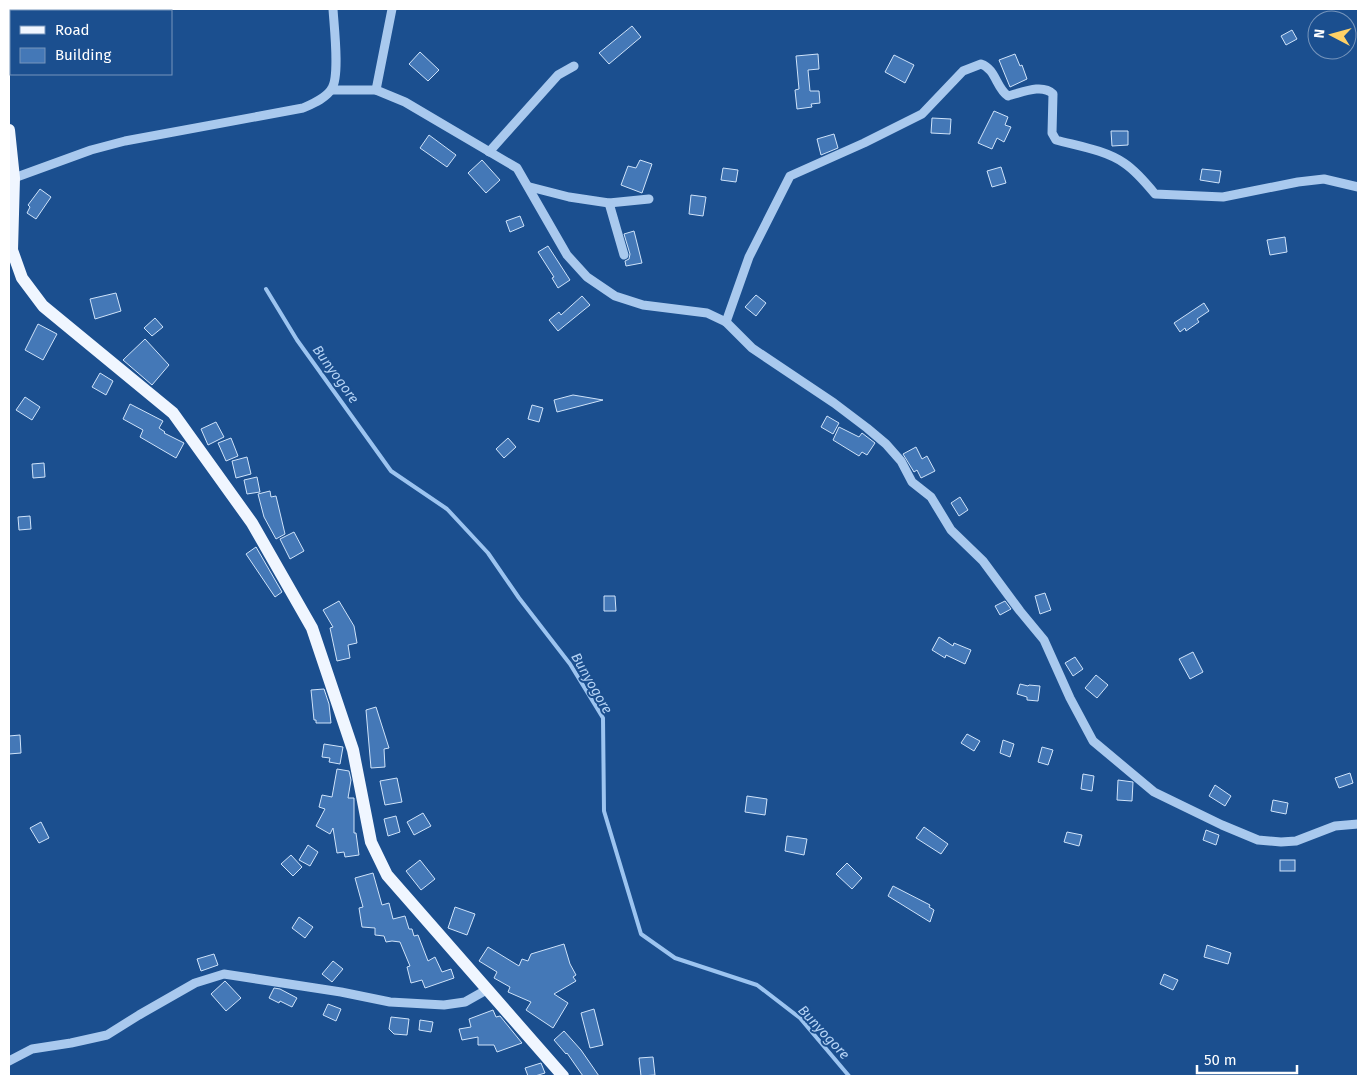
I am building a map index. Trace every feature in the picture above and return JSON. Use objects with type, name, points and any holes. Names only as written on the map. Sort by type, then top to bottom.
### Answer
[{"type":"main road","points":[[9,130],[14,178],[12,250],[22,278],[43,306],[173,413],[252,523],[312,628],[354,750],[371,842],[387,875],[563,1076]]},
{"type":"street","points":[[14,178],[91,150],[125,141],[303,108],[317,102],[332,90],[336,78],[333,9]]},
{"type":"street","points":[[376,90],[392,9]]},
{"type":"street","points":[[726,322],[750,257],[790,176],[864,143],[922,114],[964,71],[981,64],[986,65],[1003,93],[1008,96],[1039,89],[1052,92],[1052,133],[1056,140],[1099,151],[1123,162],[1143,179],[1156,194],[1223,197],[1298,182],[1324,180],[1358,188]]},
{"type":"street","points":[[489,152],[558,75],[574,66]]},
{"type":"street","points":[[332,90],[376,90],[405,102],[517,168],[568,255],[587,277],[615,296],[643,305],[707,313],[726,322],[752,348],[834,403],[886,444],[901,461],[912,482],[931,497],[951,530],[983,561],[1044,640],[1070,698],[1093,741],[1154,792],[1258,840],[1296,841],[1335,826],[1358,824]]},
{"type":"street","points":[[530,188],[569,197],[609,203],[650,199]]},
{"type":"street","points":[[609,203],[624,255]]},
{"type":"street","points":[[9,1062],[32,1049],[107,1035],[195,983],[224,974],[341,992],[390,1002],[444,1006],[465,1002],[488,989]]},
{"type":"building","points":[[632,26],[641,37],[609,64],[599,53]]},
{"type":"building","points":[[1292,30],[1297,39],[1286,45],[1281,36]]},
{"type":"building","points":[[420,52],[439,70],[428,81],[409,64]]},
{"type":"building","points":[[818,54],[819,69],[808,70],[810,91],[819,91],[820,103],[811,104],[812,107],[797,109],[795,90],[799,89],[796,56]]},
{"type":"building","points":[[1015,54],[1020,66],[1022,65],[1027,79],[1010,87],[999,60]]},
{"type":"building","points":[[894,55],[914,65],[905,83],[885,72]]},
{"type":"building","points":[[994,111],[1008,117],[1005,125],[1011,127],[1004,142],[997,138],[992,149],[978,143]]},
{"type":"building","points":[[932,118],[951,119],[950,134],[931,133]]},
{"type":"building","points":[[1111,131],[1128,131],[1128,145],[1112,146]]},
{"type":"building","points":[[834,134],[838,148],[821,155],[817,139]]},
{"type":"building","points":[[429,135],[456,155],[447,167],[420,148]]},
{"type":"building","points":[[482,160],[500,180],[486,193],[468,173]]},
{"type":"building","points":[[640,160],[652,164],[642,193],[621,185],[628,166],[636,168]]},
{"type":"building","points":[[1001,167],[1006,183],[992,187],[987,171]]},
{"type":"building","points":[[723,168],[738,170],[736,182],[721,180]]},
{"type":"building","points":[[1202,169],[1221,171],[1219,183],[1200,180]]},
{"type":"building","points":[[40,189],[51,197],[36,219],[27,213],[30,207],[28,205]]},
{"type":"building","points":[[691,195],[706,197],[703,216],[689,214]]},
{"type":"building","points":[[520,216],[524,226],[510,232],[506,221]]},
{"type":"building","points":[[634,231],[642,263],[626,266],[625,261],[629,259],[630,254],[624,234]]},
{"type":"building","points":[[1285,237],[1287,252],[1270,255],[1267,240]]},
{"type":"building","points":[[548,246],[570,280],[558,288],[552,278],[554,277],[538,252]]},
{"type":"building","points":[[116,293],[121,311],[95,319],[90,299]]},
{"type":"building","points":[[756,295],[766,303],[756,316],[745,307]]},
{"type":"building","points":[[582,296],[590,305],[558,331],[549,320],[559,312],[561,315]]},
{"type":"building","points":[[1204,303],[1209,311],[1197,319],[1199,322],[1186,331],[1185,328],[1180,332],[1174,323]]},
{"type":"building","points":[[155,318],[163,327],[152,336],[144,328]]},
{"type":"building","points":[[38,324],[57,334],[43,360],[25,350]]},
{"type":"building","points":[[145,339],[169,365],[152,385],[123,360]]},
{"type":"building","points":[[100,373],[113,381],[106,395],[92,387]]},
{"type":"building","points":[[573,395],[603,400],[557,412],[554,400]]},
{"type":"building","points":[[25,397],[40,407],[32,420],[16,410]]},
{"type":"building","points":[[130,404],[163,421],[159,428],[164,433],[184,443],[176,458],[140,437],[143,430],[123,419]]},
{"type":"building","points":[[532,405],[543,408],[539,422],[528,419]]},
{"type":"building","points":[[827,416],[839,423],[833,434],[821,427]]},
{"type":"building","points":[[216,422],[224,437],[208,445],[201,429]]},
{"type":"building","points":[[839,427],[859,437],[862,433],[875,443],[867,455],[862,452],[859,456],[833,440]]},
{"type":"building","points":[[231,438],[238,456],[226,461],[218,443]]},
{"type":"building","points":[[508,438],[516,447],[504,458],[496,449]]},
{"type":"building","points":[[916,447],[922,459],[927,456],[935,471],[921,478],[917,470],[914,472],[903,454]]},
{"type":"building","points":[[247,457],[251,474],[236,478],[232,461]]},
{"type":"building","points":[[44,463],[45,477],[33,478],[32,464]]},
{"type":"building","points":[[257,477],[260,492],[247,494],[244,480]]},
{"type":"building","points":[[270,491],[271,497],[276,496],[285,534],[276,539],[264,517],[258,494]]},
{"type":"building","points":[[960,497],[968,510],[959,516],[951,503]]},
{"type":"building","points":[[30,516],[31,529],[19,530],[18,517]]},
{"type":"building","points":[[294,532],[304,551],[290,559],[280,539]]},
{"type":"building","points":[[256,547],[282,592],[275,597],[246,554]]},
{"type":"building","points":[[1045,593],[1051,610],[1040,614],[1035,596]]},
{"type":"building","points":[[604,596],[615,596],[616,611],[604,611]]},
{"type":"building","points":[[339,601],[354,626],[357,643],[348,645],[350,658],[337,661],[330,628],[333,627],[323,610]]},
{"type":"building","points":[[1005,601],[1011,609],[1000,615],[995,606]]},
{"type":"building","points":[[939,637],[953,646],[954,643],[971,650],[965,664],[946,655],[945,658],[932,650]]},
{"type":"building","points":[[1193,652],[1203,672],[1190,679],[1179,659]]},
{"type":"building","points":[[1075,657],[1083,669],[1073,676],[1065,663]]},
{"type":"building","points":[[1096,675],[1108,685],[1097,698],[1085,688]]},
{"type":"building","points":[[1020,684],[1040,686],[1038,701],[1027,700],[1027,697],[1017,694]]},
{"type":"building","points":[[324,689],[329,704],[331,723],[316,723],[316,720],[314,720],[311,690]]},
{"type":"building","points":[[376,707],[389,748],[384,749],[385,767],[371,768],[366,710]]},
{"type":"building","points":[[967,734],[980,741],[974,751],[961,743]]},
{"type":"building","points":[[20,735],[21,753],[9,754],[9,736]]},
{"type":"building","points":[[1003,740],[1014,744],[1010,757],[1000,753]]},
{"type":"building","points":[[324,744],[343,747],[340,764],[329,762],[330,758],[322,757]]},
{"type":"building","points":[[1042,747],[1053,750],[1048,765],[1038,762]]},
{"type":"building","points":[[337,769],[349,771],[351,780],[348,798],[354,798],[354,833],[356,833],[359,855],[345,857],[344,852],[337,853],[333,828],[330,834],[316,826],[325,809],[319,807],[322,795],[332,797]]},
{"type":"building","points":[[1350,773],[1353,783],[1339,788],[1335,778]]},
{"type":"building","points":[[1083,774],[1094,776],[1092,791],[1081,789]]},
{"type":"building","points":[[397,778],[402,802],[385,805],[380,781]]},
{"type":"building","points":[[1118,780],[1133,782],[1132,801],[1117,800]]},
{"type":"building","points":[[1215,785],[1231,796],[1225,806],[1209,796]]},
{"type":"building","points":[[747,796],[767,799],[765,815],[745,812]]},
{"type":"building","points":[[1273,800],[1288,803],[1286,814],[1271,811]]},
{"type":"building","points":[[423,813],[431,826],[414,835],[407,822]]},
{"type":"building","points":[[396,816],[400,832],[388,836],[384,819]]},
{"type":"building","points":[[41,822],[49,838],[39,843],[30,828]]},
{"type":"building","points":[[924,827],[948,844],[941,854],[916,838]]},
{"type":"building","points":[[1206,830],[1219,835],[1216,845],[1203,840]]},
{"type":"building","points":[[1067,832],[1082,835],[1079,846],[1064,842]]},
{"type":"building","points":[[787,836],[807,839],[804,855],[785,851]]},
{"type":"building","points":[[308,845],[318,852],[310,866],[299,860]]},
{"type":"building","points":[[291,855],[302,867],[293,876],[281,864]]},
{"type":"building","points":[[420,860],[435,879],[421,890],[406,871]]},
{"type":"building","points":[[1280,860],[1295,860],[1295,871],[1280,871]]},
{"type":"building","points":[[847,863],[862,878],[852,889],[836,874]]},
{"type":"building","points":[[373,873],[382,905],[389,903],[393,919],[405,916],[409,929],[412,929],[414,936],[418,935],[428,961],[435,957],[442,972],[451,969],[454,978],[425,988],[422,980],[411,983],[407,967],[410,966],[400,942],[386,942],[384,936],[375,935],[375,928],[362,927],[359,908],[363,907],[355,878]]},
{"type":"building","points":[[893,886],[930,905],[929,907],[934,910],[930,922],[888,896]]},
{"type":"building","points":[[455,907],[475,914],[467,935],[448,928]]},
{"type":"building","points":[[299,917],[313,927],[305,938],[292,928]]},
{"type":"building","points":[[564,944],[570,964],[576,975],[573,977],[576,981],[554,994],[568,1003],[553,1028],[526,1010],[531,1002],[508,992],[510,987],[494,978],[497,972],[479,961],[488,947],[519,966],[522,959],[528,961],[531,954]]},
{"type":"building","points":[[1207,945],[1231,953],[1228,964],[1204,957]]},
{"type":"building","points":[[214,954],[218,965],[201,971],[197,959]]},
{"type":"building","points":[[333,961],[343,969],[332,982],[322,974]]},
{"type":"building","points":[[1164,974],[1178,980],[1173,990],[1160,984]]},
{"type":"building","points":[[225,981],[241,998],[226,1011],[211,994]]},
{"type":"building","points":[[274,988],[297,998],[292,1007],[269,998]]},
{"type":"building","points":[[328,1004],[341,1009],[336,1021],[323,1015]]},
{"type":"building","points":[[594,1009],[603,1045],[590,1048],[581,1013]]},
{"type":"building","points":[[493,1010],[496,1017],[500,1016],[522,1043],[497,1052],[494,1045],[478,1045],[478,1037],[462,1040],[459,1029],[471,1027],[469,1019]]},
{"type":"building","points":[[391,1017],[409,1019],[407,1035],[394,1034],[389,1029]]},
{"type":"building","points":[[420,1020],[433,1022],[431,1032],[419,1030]]},
{"type":"building","points":[[564,1031],[581,1050],[599,1076],[583,1076],[567,1053],[554,1040]]},
{"type":"building","points":[[653,1057],[655,1075],[641,1076],[639,1058]]},
{"type":"building","points":[[541,1063],[545,1073],[528,1076],[525,1068]]},
{"type":"waterway","name":"Bunyogore","points":[[266,289],[297,340],[391,471],[447,509],[488,553],[519,598],[570,664],[603,718],[604,811],[641,934],[675,958],[757,985],[800,1018],[849,1076]]}]
